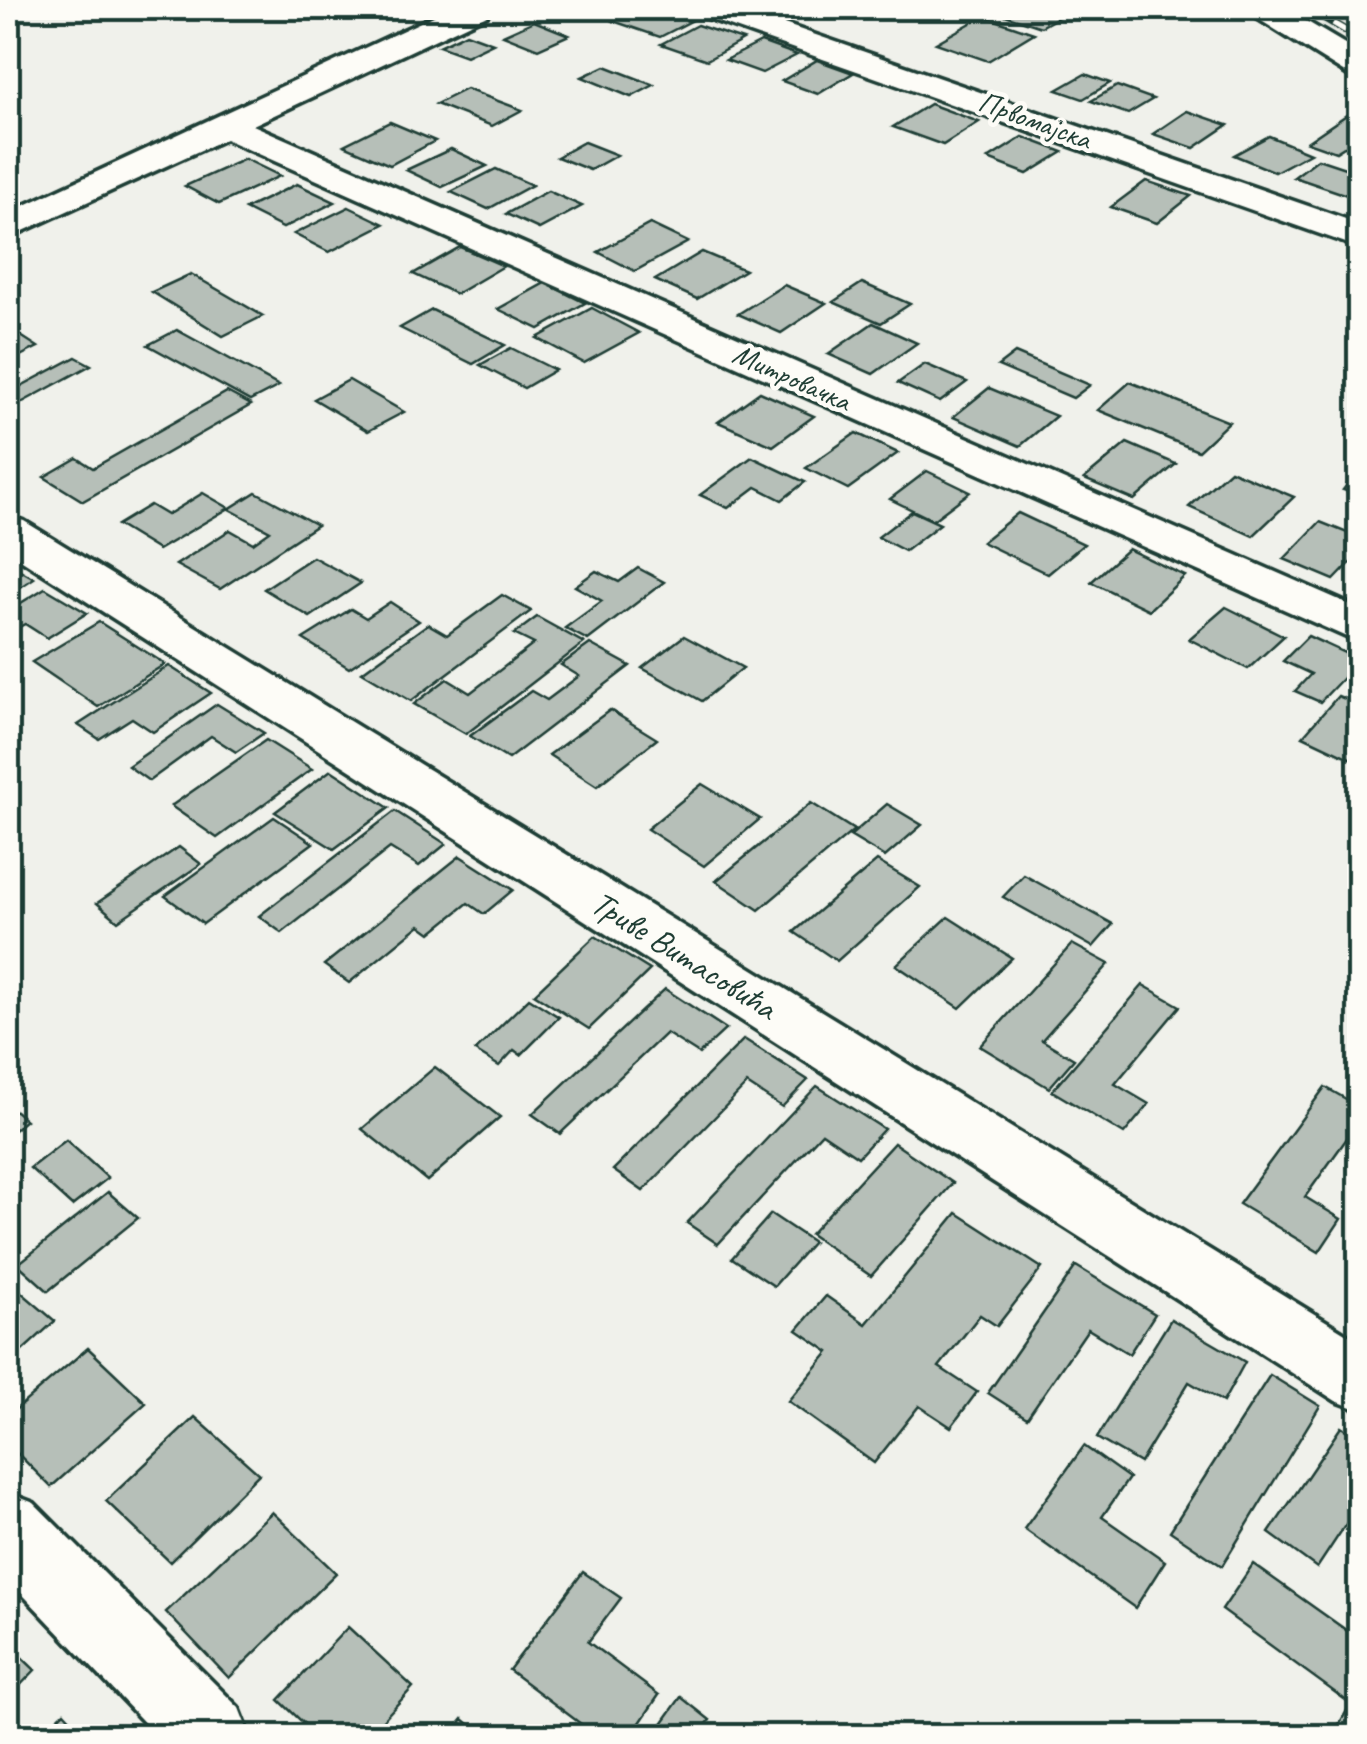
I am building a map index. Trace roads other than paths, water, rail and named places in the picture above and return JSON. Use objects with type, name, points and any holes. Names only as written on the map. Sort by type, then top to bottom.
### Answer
[{"type":"street","points":[[8,227],[476,8]]},
{"type":"street","name":"Првомајска","points":[[709,8],[1360,237]]},
{"type":"street","points":[[1264,8],[1360,68]]},
{"type":"street","name":"Митровачка","points":[[226,126],[1360,628]]},
{"type":"street","name":"Триве Витасовића","points":[[8,531],[1360,1378]]},
{"type":"street","points":[[8,1528],[211,1736]]},
{"type":"railway","points":[[1307,8],[1360,39]]}]
